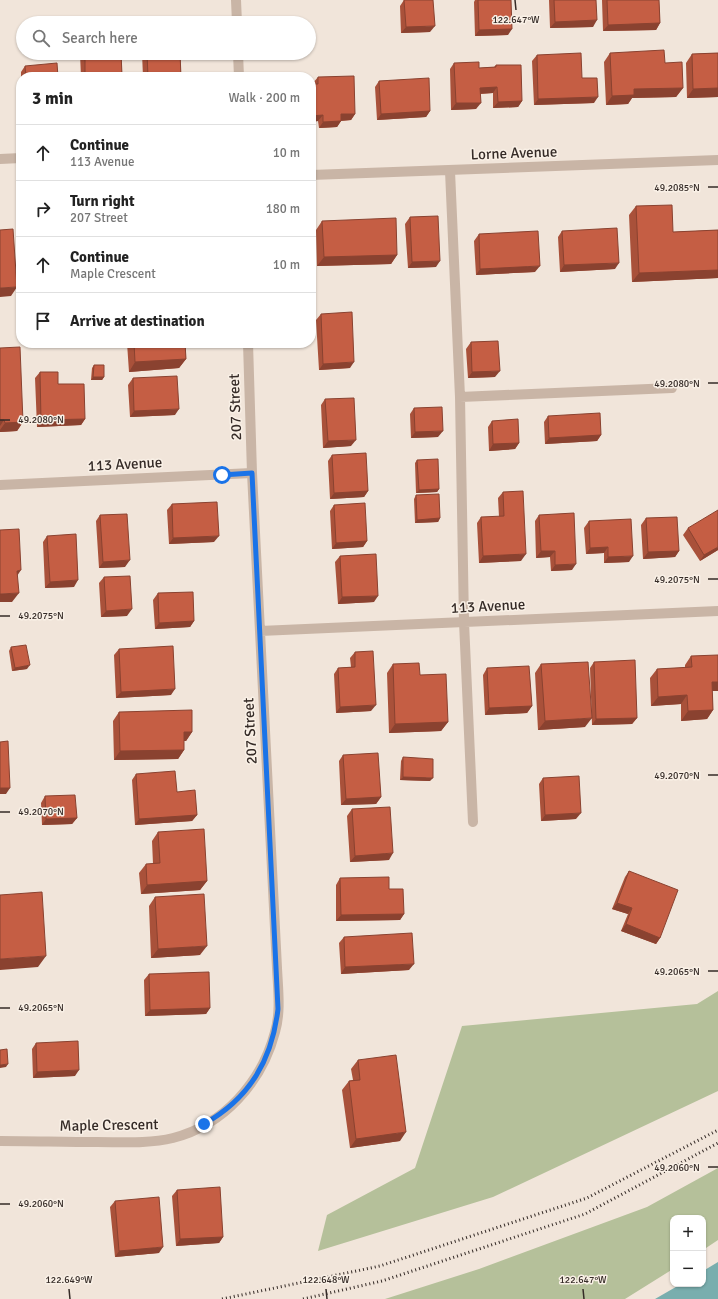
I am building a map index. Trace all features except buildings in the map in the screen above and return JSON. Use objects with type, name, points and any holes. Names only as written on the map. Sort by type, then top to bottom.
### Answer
[{"type":"street","points":[[236,0],[237,16]]},
{"type":"street","points":[[238,60],[239,72]]},
{"type":"street","points":[[0,159],[16,158]]},
{"type":"street","name":"Lorne Avenue","points":[[316,175],[718,160]]},
{"type":"street","points":[[450,171],[460,396],[464,622],[473,822]]},
{"type":"street","name":"207 Street","points":[[233,1105],[260,1071],[276,1031],[278,1009],[252,473],[248,348]]},
{"type":"street","points":[[460,396],[672,388]]},
{"type":"street","name":"113 Avenue","points":[[0,485],[252,473]]},
{"type":"street","name":"113 Avenue","points":[[260,631],[718,611]]},
{"type":"street","name":"Maple Crescent","points":[[0,1141],[124,1142],[158,1140],[188,1133],[216,1117],[233,1105]]},
{"type":"green space","points":[[718,991],[718,1091],[493,1197],[318,1251],[327,1215],[415,1168],[462,1026],[697,1004]]},
{"type":"green space","points":[[718,1168],[718,1240],[706,1248],[706,1215],[670,1215],[670,1271],[625,1299],[385,1299],[479,1269],[647,1207]]},
{"type":"water","points":[[718,1262],[718,1299],[655,1299],[676,1287],[706,1287],[706,1269]]},
{"type":"railway","points":[[222,1299],[380,1266],[587,1198],[718,1130]]},
{"type":"railway","points":[[303,1299],[382,1281],[585,1214],[718,1143]]},
{"type":"route","points":[[204,1124],[233,1105],[247,1090],[260,1071],[276,1031],[278,1009],[252,473],[222,475]]}]
